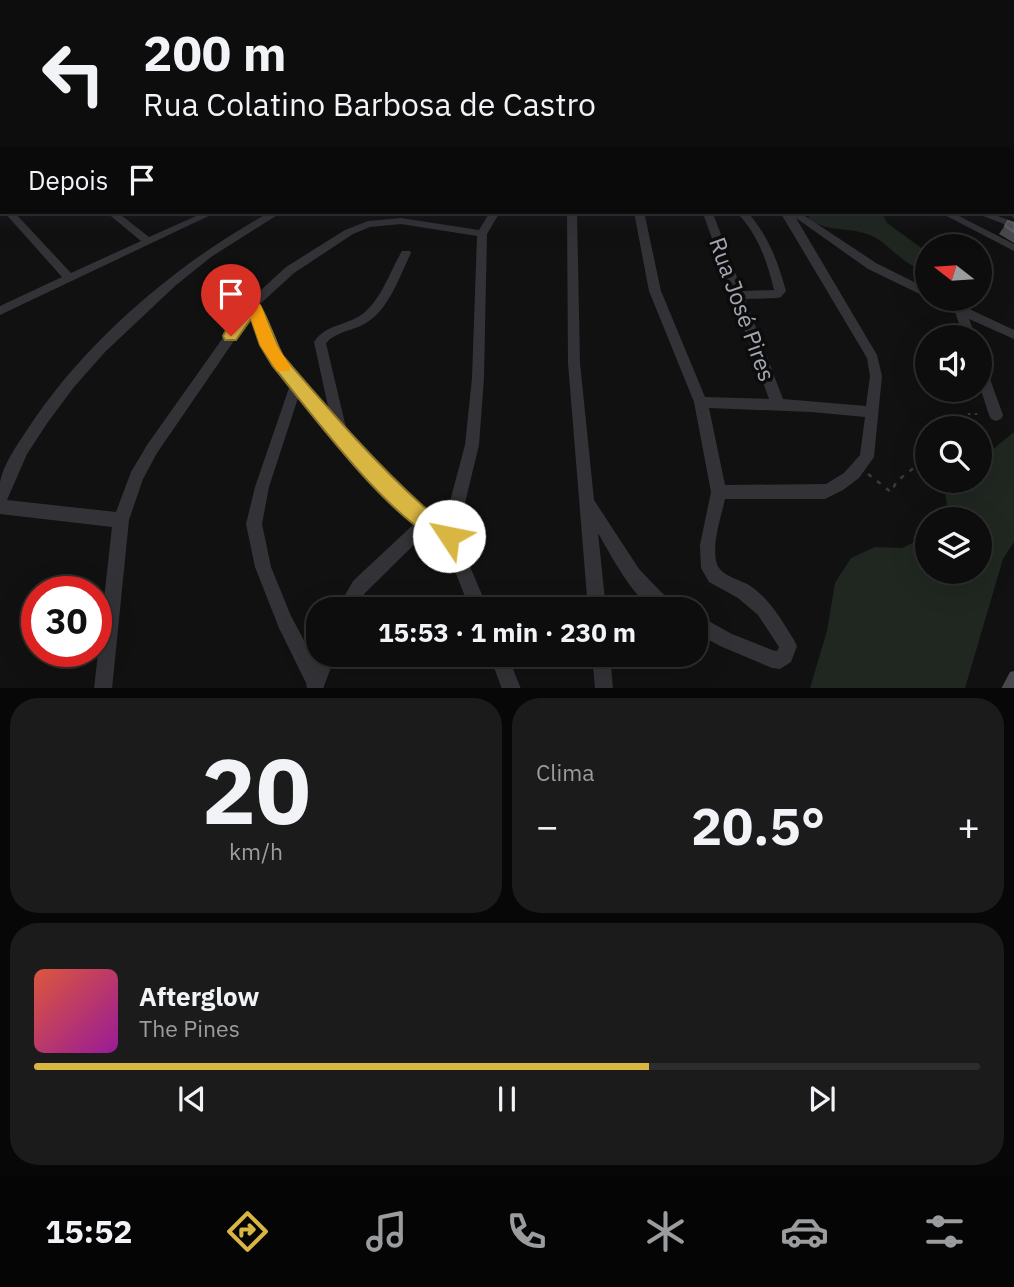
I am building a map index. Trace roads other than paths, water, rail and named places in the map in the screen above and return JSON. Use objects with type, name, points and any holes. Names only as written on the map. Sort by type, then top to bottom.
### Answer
[{"type":"street","points":[[11,214],[68,277]]},
{"type":"street","points":[[114,214],[146,240]]},
{"type":"street","points":[[0,311],[146,240],[207,214]]},
{"type":"street","points":[[0,498],[22,449],[56,400],[91,360],[152,299],[241,231],[272,214]]},
{"type":"street","points":[[449,536],[472,445],[478,378],[482,234],[494,214]]},
{"type":"street","points":[[572,214],[574,363],[596,597]]},
{"type":"street","points":[[639,214],[655,291],[701,402],[719,492],[708,545],[709,568],[715,576],[744,592],[764,609],[788,646],[785,656],[780,660],[772,659],[708,630]]},
{"type":"street","name":"Rua José Pires","points":[[708,214],[778,405]]},
{"type":"street","points":[[738,295],[777,294],[780,291],[768,255],[745,214]]},
{"type":"street","points":[[719,492],[825,492],[840,485],[860,468],[867,457],[876,376],[873,358],[791,214]]},
{"type":"street","points":[[793,214],[872,266],[915,288]]},
{"type":"street","points":[[948,214],[1014,248]]},
{"type":"street","points":[[984,214],[1014,225]]},
{"type":"street","points":[[103,688],[121,520],[136,477],[152,449],[253,304],[290,270],[327,245],[368,224],[401,221],[482,234]]},
{"type":"street","points":[[341,435],[320,342],[326,335],[353,325],[369,315],[406,253]]},
{"type":"street","points":[[253,304],[268,345],[297,383],[393,492],[426,522],[449,536],[474,597]]},
{"type":"street","points":[[962,312],[1014,335]]},
{"type":"street","points":[[297,383],[262,487],[254,524],[263,568],[315,685]]},
{"type":"street","points":[[701,402],[873,412]]},
{"type":"street","points":[[992,402],[996,415]]},
{"type":"street","points":[[586,502],[609,534],[635,580],[653,597]]},
{"type":"street","points":[[0,507],[121,520]]},
{"type":"street","points":[[353,597],[359,587],[426,522]]},
{"type":"street","points":[[315,685],[322,667]]},
{"type":"street","points":[[503,667],[512,688]]},
{"type":"street","points":[[602,667],[604,688]]}]
